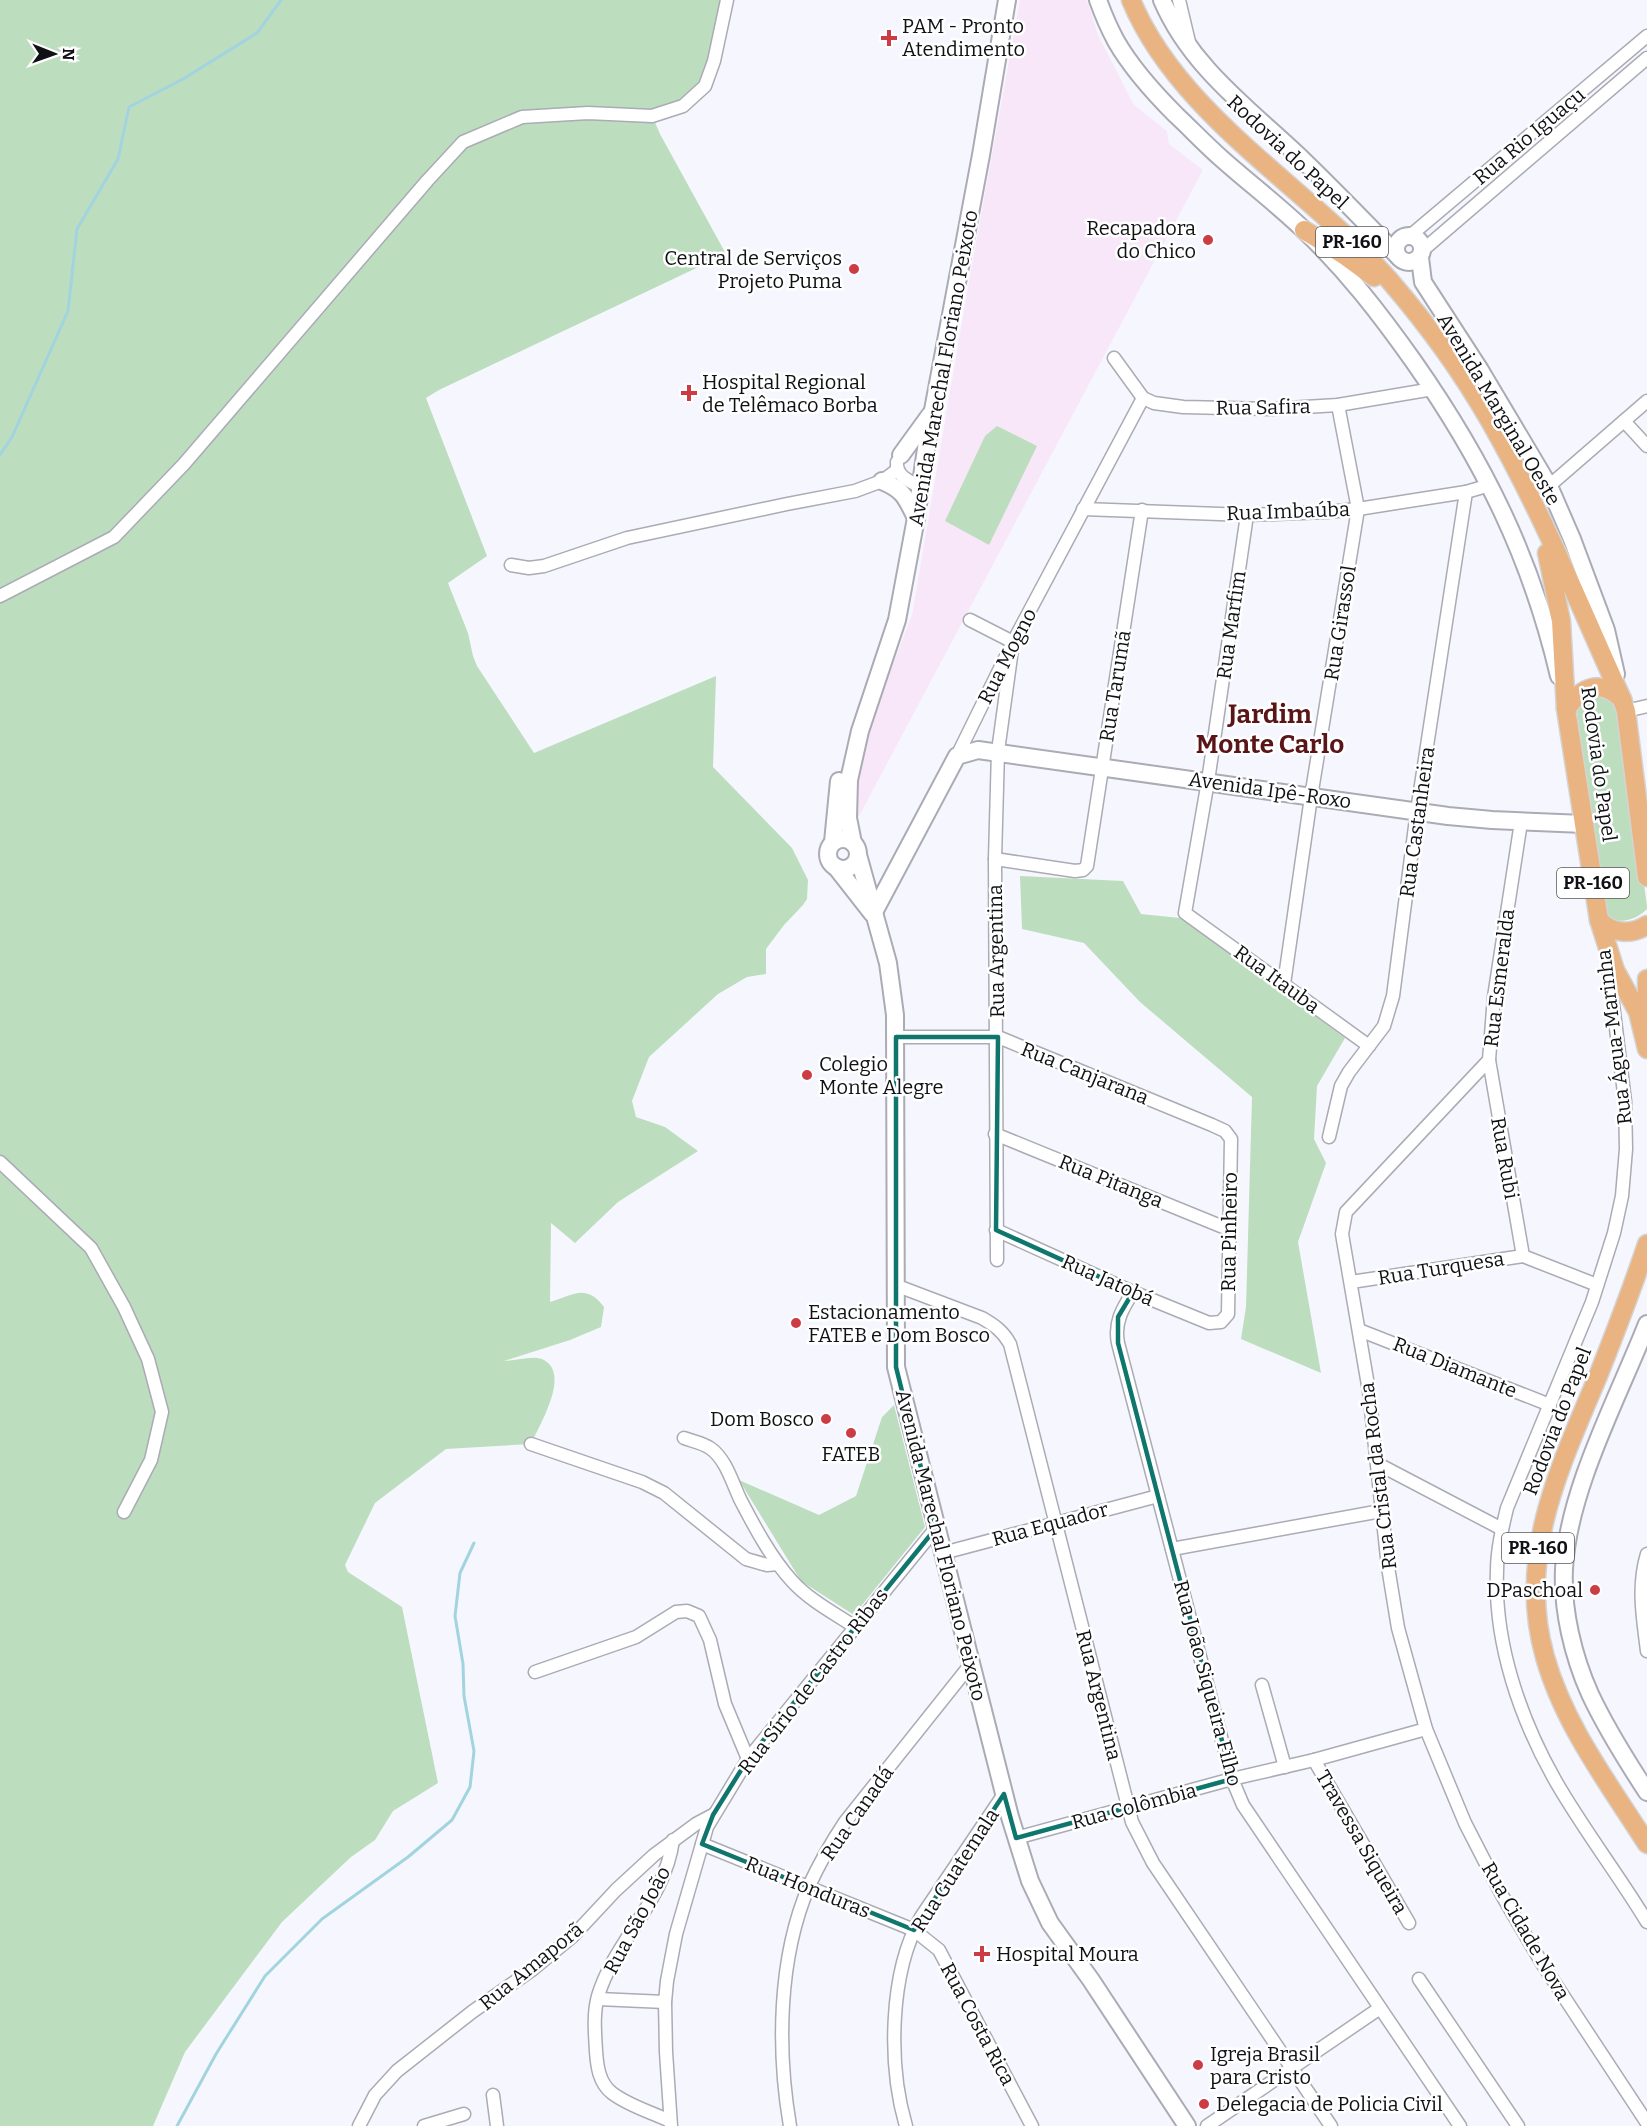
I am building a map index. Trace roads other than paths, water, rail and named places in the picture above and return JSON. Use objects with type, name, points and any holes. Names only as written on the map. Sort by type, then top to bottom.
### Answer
[{"type":"main road","name":"Avenida Marechal Floriano Peixoto","points":[[1007,0],[897,620],[860,731],[848,790],[848,818],[890,973],[893,994],[896,1037],[896,1367],[1016,1838],[1030,1881],[1050,1923],[1091,1980],[1187,2126]]},
{"type":"main road","points":[[1098,0],[1116,42],[1161,100],[1221,158],[1304,230],[1375,307],[1433,389],[1490,485],[1523,556],[1545,620],[1566,709]]},
{"type":"main road","name":"Rodovia do Papel","points":[[1131,0],[1148,34],[1183,84],[1228,129],[1358,247],[1403,298],[1456,368],[1489,419],[1538,514],[1624,705],[1646,871]]},
{"type":"main road","name":"Avenida Marginal Oeste","points":[[1162,0],[1190,50],[1214,77],[1304,161],[1398,256]]},
{"type":"main road","name":"Avenida Marginal Oeste","points":[[1356,214],[1421,242],[1423,282],[1480,370],[1549,486],[1572,539],[1606,630],[1624,705]]},
{"type":"main road","points":[[1304,230],[1344,255],[1403,298]]},
{"type":"main road","points":[[1407,236],[1396,248],[1398,256],[1408,263],[1421,254]]},
{"type":"main road","points":[[899,462],[934,409]]},
{"type":"main road","points":[[882,481],[899,488],[916,518]]},
{"type":"main road","name":"Rodovia do Papel","points":[[1538,514],[1561,621],[1566,709],[1599,920],[1610,960],[1638,1012],[1647,1049]]},
{"type":"main road","points":[[1566,709],[1580,693],[1597,687],[1612,690],[1624,705]]},
{"type":"main road","name":"Avenida Marechal Floriano Peixoto","points":[[860,731],[841,772],[834,842],[828,849],[828,858],[873,914]]},
{"type":"main road","name":"Avenida Ipê-Roxo","points":[[957,756],[978,750],[998,751],[1417,811],[1521,822],[1584,824]]},
{"type":"main road","name":"Rua Mogno","points":[[873,914],[957,756]]},
{"type":"main road","points":[[834,842],[841,839],[857,853]]},
{"type":"main road","points":[[836,867],[848,868],[855,863],[857,853]]},
{"type":"main road","points":[[850,887],[857,853]]},
{"type":"main road","points":[[1599,920],[1618,932],[1636,931],[1647,925]]},
{"type":"main road","points":[[1647,979],[1647,1018]]},
{"type":"main road","name":"Rodovia do Papel","points":[[1647,1244],[1598,1375],[1558,1470],[1543,1523],[1536,1572],[1539,1632],[1545,1657],[1565,1711],[1586,1749],[1647,1844]]},
{"type":"main road","points":[[1647,1324],[1580,1490],[1566,1548],[1564,1570],[1569,1627],[1576,1658],[1589,1693],[1613,1739],[1647,1792]]},
{"type":"street","points":[[0,596],[114,537],[184,464],[463,142],[522,117],[588,113],[652,116],[683,106],[705,86],[714,61],[727,0]]},
{"type":"street","points":[[1179,0],[1190,50]]},
{"type":"street","name":"Rua Rio Iguaçu","points":[[1407,236],[1647,36]]},
{"type":"street","name":"Rua Rio Iguaçu","points":[[1421,254],[1647,58]]},
{"type":"street","points":[[1114,358],[1143,399]]},
{"type":"street","name":"Rua Safira","points":[[1143,399],[1169,406],[1271,409],[1338,405],[1433,389]]},
{"type":"street","name":"Rua Mogno","points":[[957,756],[1013,642],[1143,399]]},
{"type":"street","points":[[1549,486],[1647,401]]},
{"type":"street","name":"Rua Girassol","points":[[1284,984],[1311,797],[1358,509],[1338,405]]},
{"type":"street","points":[[1624,421],[1647,446]]},
{"type":"street","points":[[511,565],[529,568],[544,566],[627,538],[855,491],[882,481],[915,446],[927,442]]},
{"type":"street","points":[[899,462],[900,475],[920,487]]},
{"type":"street","name":"Rua Imbaúba","points":[[1083,509],[1247,514],[1358,509],[1466,492],[1490,485]]},
{"type":"street","name":"Rua Castanheira","points":[[1329,1137],[1341,1086],[1384,1026],[1394,996],[1417,811],[1466,492]]},
{"type":"street","name":"Rua Tarumã","points":[[995,859],[1075,871],[1083,870],[1089,862],[1142,510]]},
{"type":"street","name":"Rua Marfim","points":[[1185,913],[1208,781],[1247,514]]},
{"type":"street","points":[[970,620],[1013,642]]},
{"type":"street","name":"Rua Argentina","points":[[997,1260],[995,1134],[998,1037],[995,859],[998,751],[1013,642]]},
{"type":"street","points":[[1624,705],[1647,706]]},
{"type":"street","name":"Rua Esmeralda","points":[[1343,1221],[1346,1212],[1489,1060],[1494,997],[1521,822]]},
{"type":"street","name":"Rua Itauba","points":[[1185,913],[1369,1046]]},
{"type":"street","name":"Rua Água-Marinha","points":[[1599,920],[1611,981],[1624,1090],[1626,1149],[1622,1196],[1614,1233],[1597,1285],[1507,1508],[1497,1571],[1497,1600],[1502,1638],[1514,1683],[1534,1740],[1556,1781],[1647,1922]]},
{"type":"street","name":"Rua Canjarana","points":[[896,1037],[998,1037],[1212,1125],[1225,1131],[1231,1138]]},
{"type":"street","name":"Rua Rubi","points":[[1489,1060],[1523,1256]]},
{"type":"street","name":"Rua Pitanga","points":[[995,1134],[1228,1229]]},
{"type":"street","name":"Rua Pinheiro","points":[[1221,1322],[1228,1314],[1231,1138]]},
{"type":"street","points":[[0,1162],[91,1248],[124,1307],[148,1359],[162,1412],[151,1460],[124,1512]]},
{"type":"street","name":"Rua Cristal da Rocha","points":[[1343,1221],[1342,1234],[1359,1330],[1398,1628],[1426,1729]]},
{"type":"street","name":"Rua Jatobá","points":[[996,1230],[1133,1292],[1209,1323],[1221,1322]]},
{"type":"street","name":"Rua Turquesa","points":[[1351,1282],[1523,1256],[1597,1285]]},
{"type":"street","name":"Rua Argentina","points":[[895,1285],[982,1318],[1005,1334],[1010,1344],[1128,1807],[1141,1843],[1331,2126]]},
{"type":"street","name":"Rua João Siqueira Filho","points":[[1133,1292],[1118,1317],[1116,1332],[1232,1779],[1243,1804],[1460,2126]]},
{"type":"street","name":"Rua Diamante","points":[[1359,1330],[1550,1405]]},
{"type":"street","points":[[684,1438],[708,1447],[717,1454],[752,1520],[778,1564],[792,1582],[855,1628]]},
{"type":"street","points":[[531,1444],[642,1482],[664,1493],[746,1559],[767,1565],[778,1564]]},
{"type":"street","points":[[1378,1464],[1502,1529]]},
{"type":"street","name":"Rua Equador","points":[[943,1553],[1158,1496]]},
{"type":"street","points":[[1173,1550],[1381,1511]]},
{"type":"street","name":"Rua Sírio de Castro Ribas","points":[[670,2123],[665,2002],[676,1934],[707,1827],[748,1759],[936,1528]]},
{"type":"street","points":[[1647,1554],[1640,1592],[1647,1652]]},
{"type":"street","points":[[535,1672],[636,1637],[676,1612],[687,1611],[699,1616],[710,1640],[725,1704],[748,1759]]},
{"type":"street","name":"Rua Canadá","points":[[790,2126],[782,2065],[783,2008],[794,1933],[808,1887],[826,1850],[845,1822],[971,1664]]},
{"type":"street","points":[[1262,1685],[1285,1767]]},
{"type":"street","name":"Rua Colômbia","points":[[1016,1838],[1426,1729]]},
{"type":"street","name":"Rua Cidade Nova","points":[[1426,1729],[1465,1823],[1503,1897],[1543,1965],[1647,2123]]},
{"type":"street","name":"Travessa Siqueira","points":[[1314,1760],[1409,1923]]},
{"type":"street","name":"Rua Guatemala","points":[[906,2126],[900,2105],[895,2055],[896,2009],[904,1960],[914,1930],[1005,1794]]},
{"type":"street","name":"Rua Amaporã","points":[[359,2126],[375,2095],[397,2071],[472,2012],[533,1969],[573,1936],[616,1890],[654,1855],[713,1815]]},
{"type":"street","name":"Rua São João","points":[[670,2123],[610,2092],[601,2079],[597,2065],[595,2034],[598,1999],[615,1959],[649,1906],[662,1880],[671,1855],[673,1840]]},
{"type":"street","name":"Rua Honduras","points":[[702,1844],[914,1930]]},
{"type":"street","name":"Rua Costa Rica","points":[[914,1930],[939,1950],[1032,2126]]},
{"type":"street","points":[[1419,1979],[1518,2126]]},
{"type":"street","name":"Rua São João","points":[[598,1999],[665,2002]]},
{"type":"street","points":[[1207,2126],[1380,2008]]},
{"type":"street","points":[[493,2095],[497,2126]]},
{"type":"street","points":[[424,2126],[464,2114]]},
{"type":"waterway","points":[[0,455],[12,437],[68,311],[77,229],[118,159],[129,107],[183,79],[257,33],[281,0]]},
{"type":"waterway","points":[[177,2126],[216,2054],[265,1976],[322,1919],[408,1857],[452,1820],[470,1787],[474,1751],[464,1696],[463,1664],[455,1616],[460,1573],[474,1543]]},
{"type":"place","name":"PAM - Pronto Atendimento","points":[[889,38]]},
{"type":"place","name":"Recapadora do Chico","points":[[1208,240]]},
{"type":"place","name":"Central de Serviços Projeto Puma","points":[[854,269]]},
{"type":"place","name":"Hospital Regional de Telêmaco Borba","points":[[689,393]]},
{"type":"place","name":"Colegio Monte Alegre","points":[[807,1075]]},
{"type":"place","name":"Estacionamento FATEB e Dom Bosco","points":[[796,1323]]},
{"type":"place","name":"Dom Bosco","points":[[826,1419]]},
{"type":"place","name":"FATEB","points":[[851,1433]]},
{"type":"place","name":"DPaschoal","points":[[1595,1590]]},
{"type":"place","name":"Hospital Moura","points":[[982,1954]]},
{"type":"place","name":"Igreja Brasil para Cristo","points":[[1198,2065]]},
{"type":"place","name":"Delegacia de Policia Civil","points":[[1204,2104]]},
{"type":"district","name":"Jardim Monte Carlo","points":[[1270,729]]}]
